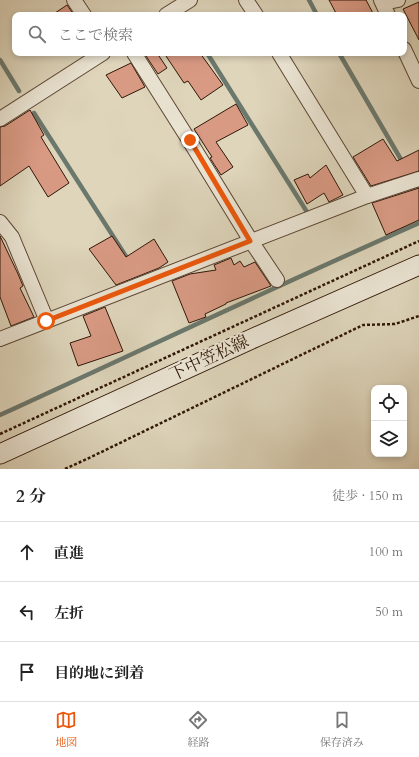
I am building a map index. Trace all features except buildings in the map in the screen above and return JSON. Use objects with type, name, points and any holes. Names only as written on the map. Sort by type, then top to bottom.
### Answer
[{"type":"main road","name":"下中笠松線","points":[[0,454],[256,337],[419,265]]},
{"type":"street","points":[[74,0],[82,12]]},
{"type":"street","points":[[171,12],[190,0]]},
{"type":"street","points":[[246,0],[254,12]]},
{"type":"street","points":[[384,6],[398,0]]},
{"type":"street","points":[[407,55],[419,81]]},
{"type":"street","points":[[0,119],[98,56]]},
{"type":"street","points":[[136,56],[190,140],[250,241],[277,280]]},
{"type":"street","points":[[281,56],[367,196]]},
{"type":"street","points":[[0,339],[367,196],[419,179]]},
{"type":"street","points":[[0,222],[12,237],[46,321]]},
{"type":"path","points":[[0,434],[419,241]]},
{"type":"path","points":[[65,469],[363,325],[395,324],[419,316]]},
{"type":"waterway","points":[[309,0],[315,12]]},
{"type":"waterway","points":[[209,56],[307,212]]},
{"type":"waterway","points":[[341,56],[403,163]]},
{"type":"waterway","points":[[0,60],[19,91]]},
{"type":"waterway","points":[[34,113],[129,261]]},
{"type":"waterway","points":[[0,415],[261,294],[419,223]]},
{"type":"route","points":[[46,321],[250,241],[190,140]]}]
